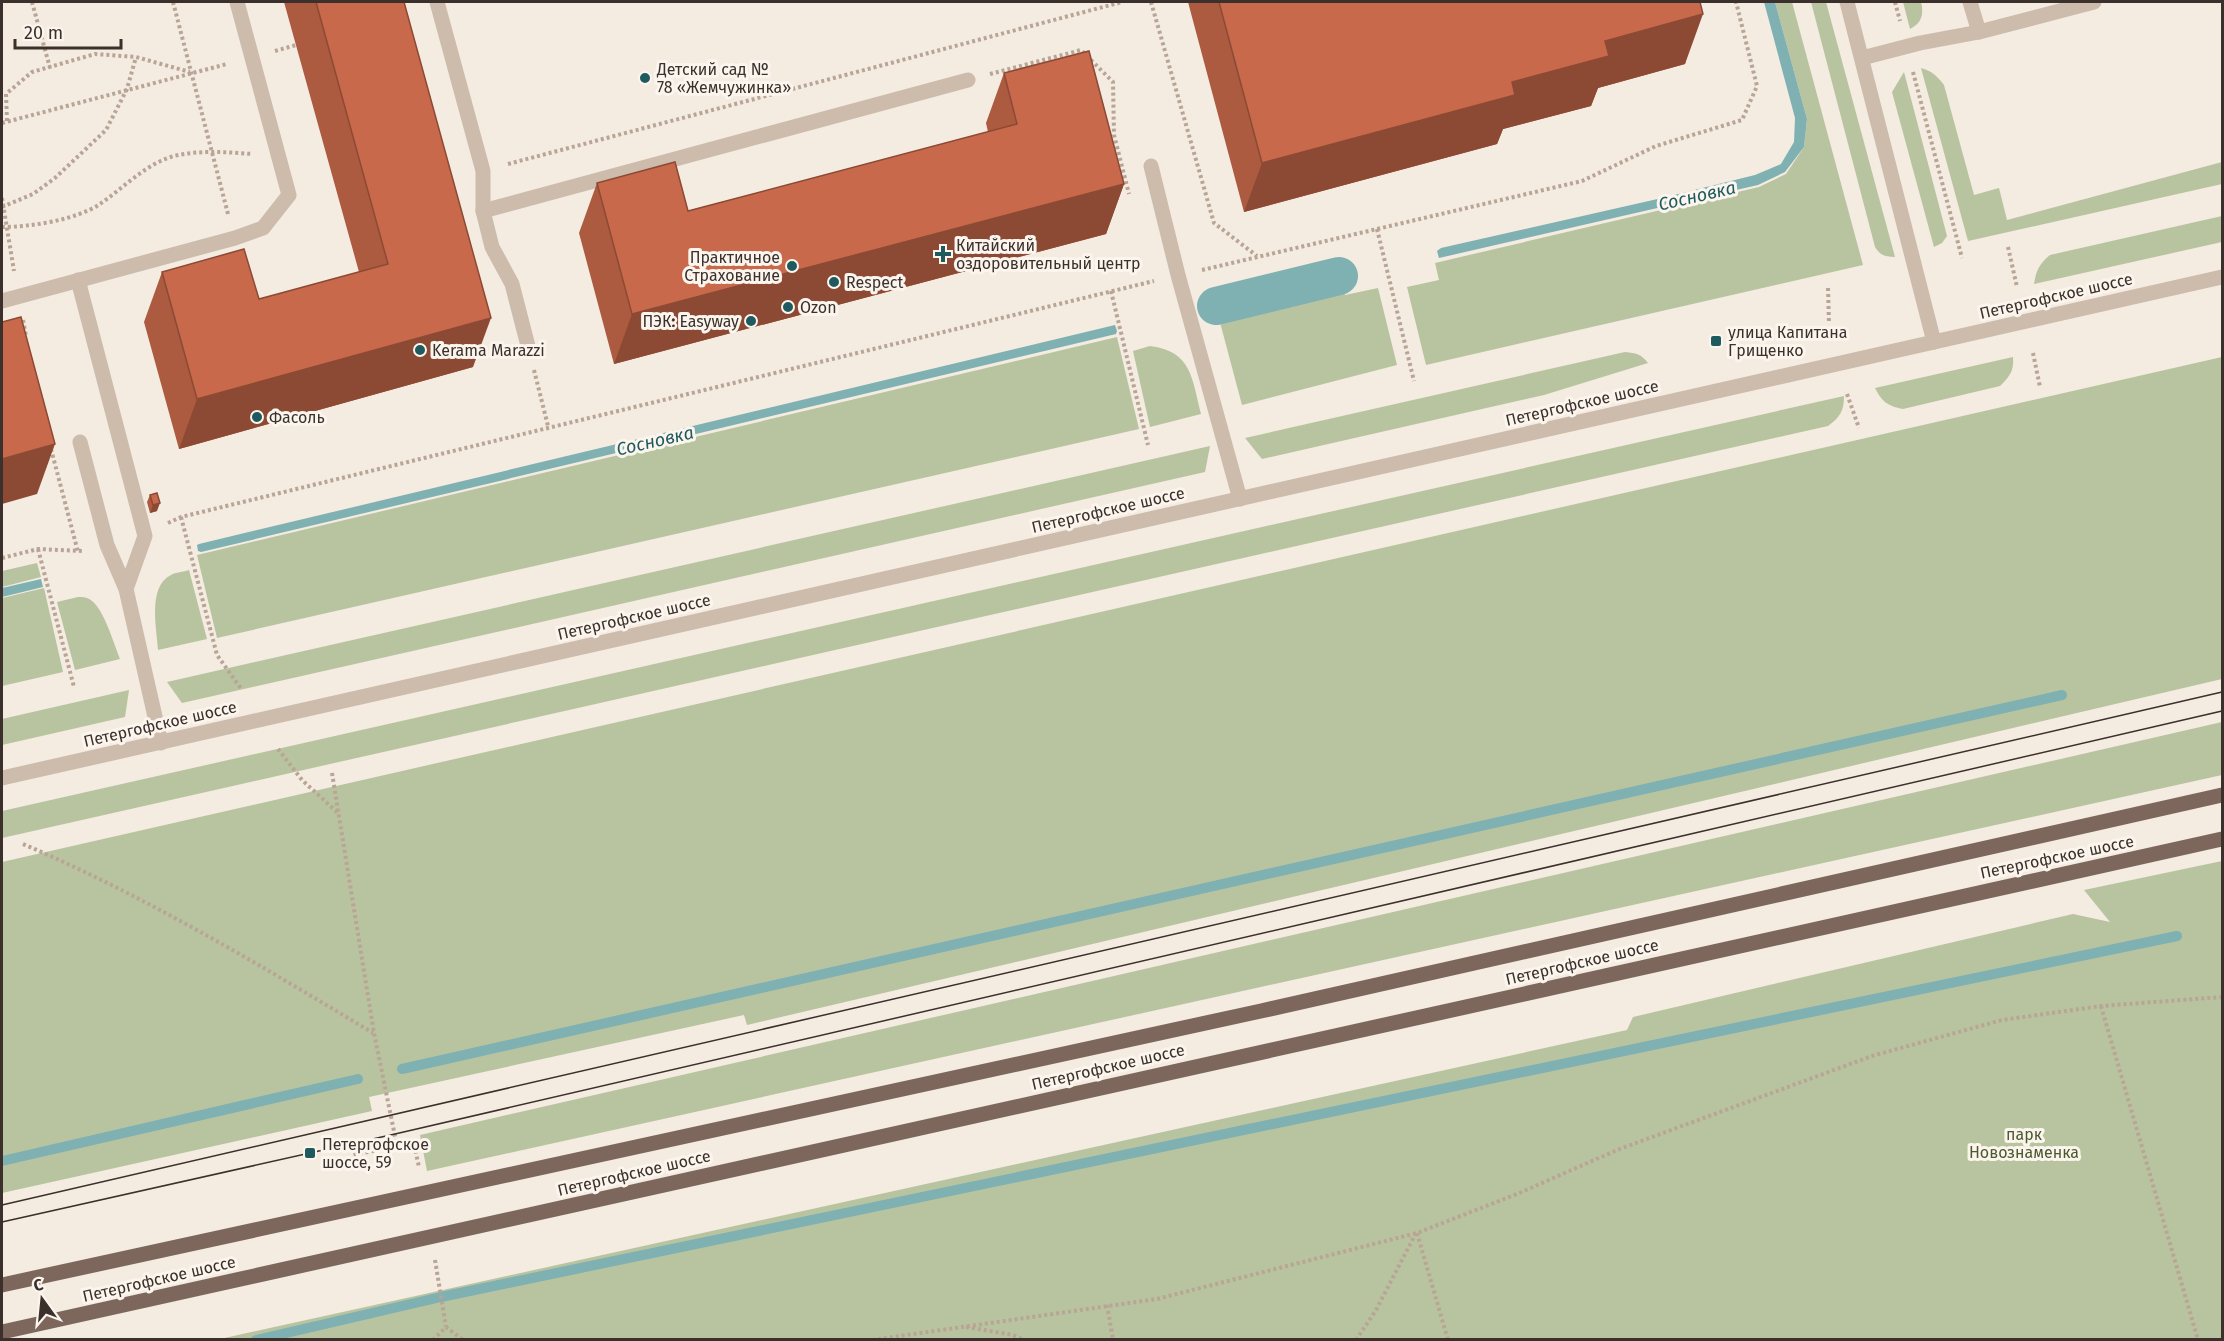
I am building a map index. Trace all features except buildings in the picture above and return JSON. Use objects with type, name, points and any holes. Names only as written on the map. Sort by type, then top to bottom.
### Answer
[{"type":"main road","name":"Петергофское шоссе","points":[[2,1285],[1168,1031],[2223,795]]},
{"type":"main road","name":"Петергофское шоссе","points":[[2,1332],[2223,839]]},
{"type":"street","points":[[2,301],[235,238],[263,228],[289,195],[237,2]]},
{"type":"street","points":[[437,2],[483,171],[483,211],[492,247],[512,284],[528,346]]},
{"type":"street","points":[[1847,2],[1934,342]]},
{"type":"street","points":[[1970,2],[1979,32]]},
{"type":"street","points":[[1862,58],[1906,46],[1979,32],[2094,2]]},
{"type":"street","points":[[483,211],[968,80]]},
{"type":"street","points":[[1151,166],[1178,275],[1240,499]]},
{"type":"street","name":"Петергофское шоссе","points":[[2,778],[2223,277]]},
{"type":"street","points":[[78,280],[145,536],[126,589]]},
{"type":"street","points":[[80,442],[107,545],[126,589],[161,743]]},
{"type":"path","points":[[32,2],[50,68]]},
{"type":"path","points":[[173,2],[235,238]]},
{"type":"path","points":[[503,166],[1122,2]]},
{"type":"path","points":[[1151,2],[1214,223],[1258,257]]},
{"type":"path","points":[[1203,270],[1582,181],[1656,146],[1742,120],[1757,86],[1736,2]]},
{"type":"path","points":[[1895,2],[1962,258]]},
{"type":"path","points":[[192,72],[136,57],[95,54],[32,72],[6,94],[4,122],[296,45]]},
{"type":"path","points":[[968,80],[1082,50],[1113,82],[1114,135],[1121,167]]},
{"type":"path","points":[[2,207],[33,194],[55,178],[106,130],[127,89],[136,57]]},
{"type":"path","points":[[2,227],[54,222],[98,205],[133,177],[172,157],[211,152],[277,155]]},
{"type":"path","points":[[1377,229],[1414,381]]},
{"type":"path","points":[[2008,247],[2017,287]]},
{"type":"path","points":[[242,690],[217,655],[181,517],[548,426],[1159,280]]},
{"type":"path","points":[[1828,288],[1829,324]]},
{"type":"path","points":[[1111,291],[1148,445]]},
{"type":"path","points":[[528,346],[548,426]]},
{"type":"path","points":[[2033,353],[2040,387]]},
{"type":"path","points":[[1847,394],[1859,428]]},
{"type":"path","points":[[49,444],[78,552]]},
{"type":"path","points":[[2,558],[38,549],[60,551]]},
{"type":"path","points":[[38,549],[74,687]]},
{"type":"path","points":[[278,749],[302,780],[339,813]]},
{"type":"path","points":[[332,773],[374,1033],[397,1146]]},
{"type":"path","points":[[23,844],[121,888],[273,973],[374,1033]]},
{"type":"path","points":[[872,1340],[1157,1299],[1417,1233],[1517,1194],[1617,1150],[1872,1056],[2002,1020],[2101,1006],[2223,997]]},
{"type":"path","points":[[2101,1006],[2198,1340]]},
{"type":"path","points":[[352,1155],[414,1144],[420,1171]]},
{"type":"path","points":[[1356,1340],[1376,1310],[1417,1233]]},
{"type":"path","points":[[1417,1233],[1448,1340]]},
{"type":"path","points":[[435,1259],[446,1326],[463,1340]]},
{"type":"path","points":[[1107,1305],[1113,1340]]},
{"type":"path","points":[[433,1340],[446,1326]]},
{"type":"path","points":[[962,1326],[1013,1335],[1024,1340]]},
{"type":"green space","points":[[1775,2],[1792,2],[1863,265],[1426,365],[1407,287],[1439,280],[1435,263],[1759,187],[1786,174],[1804,147],[1807,119]]},
{"type":"green space","points":[[1811,2],[1826,2],[1895,257],[1883,255],[1875,247]]},
{"type":"green space","points":[[1903,2],[1921,2],[1921,18],[1910,29]]},
{"type":"green space","points":[[1921,68],[1934,74],[1944,85],[1974,195],[1999,188],[2007,220],[2222,162],[2222,184],[1968,241]]},
{"type":"green space","points":[[1904,72],[1947,236],[1942,243],[1934,247],[1892,92]]},
{"type":"green space","points":[[2222,216],[2222,242],[2034,284],[2039,268],[2050,255]]},
{"type":"green space","points":[[1341,280],[1345,295],[1378,288],[1397,365],[1242,405],[1217,311]]},
{"type":"green space","points":[[1117,337],[1139,429],[217,638],[197,555]]},
{"type":"green space","points":[[1150,346],[1164,349],[1182,360],[1192,378],[1201,414],[1150,427],[1133,351]]},
{"type":"green space","points":[[1625,352],[1638,354],[1648,363],[1544,395],[1262,459],[1245,438]]},
{"type":"green space","points":[[2013,357],[2011,373],[2000,386],[1903,409],[1886,403],[1875,388]]},
{"type":"green space","points":[[2222,357],[2222,679],[747,1025],[744,1015],[369,1097],[372,1111],[2,1193],[2,862]]},
{"type":"green space","points":[[1844,396],[1840,413],[1836,420],[1828,426],[2,838],[2,811]]},
{"type":"green space","points":[[1210,446],[1205,472],[182,703],[167,682]]},
{"type":"green space","points":[[37,563],[41,577],[2,587],[2,571]]},
{"type":"green space","points":[[189,570],[207,639],[158,650],[155,609],[159,589],[171,575]]},
{"type":"green space","points":[[44,588],[63,672],[2,686],[2,598]]},
{"type":"green space","points":[[78,597],[89,599],[96,605],[105,619],[120,659],[75,670],[57,602]]},
{"type":"green space","points":[[129,690],[125,717],[2,745],[2,719]]},
{"type":"green space","points":[[2222,722],[2222,775],[427,1171],[420,1135]]},
{"type":"green space","name":"парк Новознаменка","points":[[2222,861],[2222,1339],[220,1339],[1627,1030],[1633,1017],[2073,914],[2110,922],[2084,890]]},
{"type":"water","points":[[1764,2],[1775,2],[1807,119],[1804,147],[1785,172],[1758,185],[1439,258],[1437,251],[1441,248],[1662,198],[1755,175],[1781,164],[1794,142],[1795,118]]},
{"type":"water","points":[[1115,325],[1116,334],[198,551],[197,545],[199,544]]},
{"type":"water","points":[[41,579],[43,587],[2,597],[2,588]]},
{"type":"waterway","name":"Сосновка","points":[[1216,306],[1339,276]]},
{"type":"waterway","points":[[402,1069],[2062,695]]},
{"type":"waterway","points":[[256,1340],[441,1297],[2177,936]]},
{"type":"waterway","points":[[2,1161],[358,1079]]},
{"type":"tram line","points":[[2,1205],[2222,692]]},
{"type":"tram line","points":[[2,1222],[395,1134],[2222,711]]},
{"type":"place","name":"Детский сад № 78 «Жемчужинка»","points":[[645,78]]},
{"type":"place","name":"Китайский оздоровительный центр","points":[[943,254]]},
{"type":"place","name":"Практичное Страхование","points":[[792,266]]},
{"type":"place","name":"Respect","points":[[834,282]]},
{"type":"place","name":"Ozon","points":[[788,307]]},
{"type":"place","name":"ПЭК: Easyway","points":[[751,321]]},
{"type":"place","name":"улица Капитана Грищенко","points":[[1716,341]]},
{"type":"place","name":"Kerama Marazzi","points":[[420,350]]},
{"type":"place","name":"Фасоль","points":[[257,417]]},
{"type":"place","name":"Петергофское шоссе, 59","points":[[310,1153]]}]
